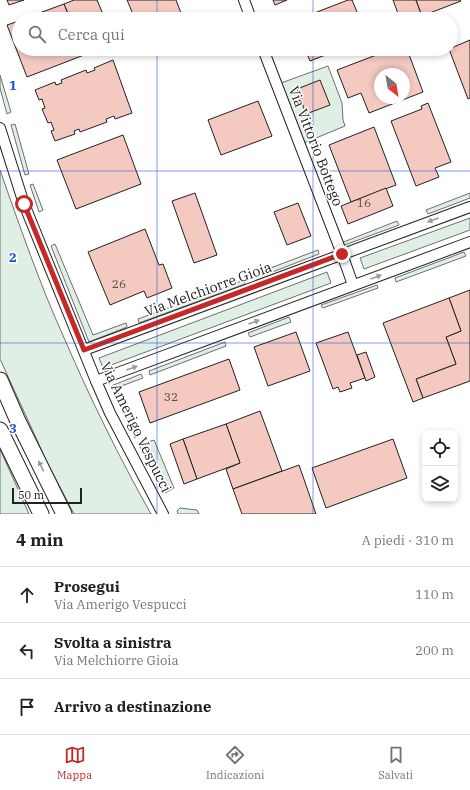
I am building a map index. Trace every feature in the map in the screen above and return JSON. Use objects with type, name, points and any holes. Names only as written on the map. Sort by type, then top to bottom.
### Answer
[{"type":"highway","points":[[0,380],[17,419],[64,514]]},
{"type":"highway","points":[[0,430],[41,514]]},
{"type":"street","points":[[244,0],[248,12]]},
{"type":"street","name":"Via Vittorio Bottego","points":[[266,56],[342,254]]},
{"type":"street","name":"Via Amerigo Vespucci","points":[[0,128],[24,204],[96,381],[110,413],[163,514]]},
{"type":"street","name":"Via Melchiorre Gioia","points":[[84,350],[470,206]]},
{"type":"street","points":[[96,381],[470,242]]},
{"type":"street","points":[[342,254],[353,285]]},
{"type":"green space","points":[[328,66],[342,103],[343,120],[345,126],[304,143],[281,83]]},
{"type":"green space","points":[[0,75],[11,112],[7,114],[0,88]]},
{"type":"green space","points":[[15,124],[29,174],[25,175],[11,125]]},
{"type":"green space","points":[[0,170],[31,256],[56,319],[106,428],[151,514],[74,514],[47,462],[0,359]]},
{"type":"green space","points":[[33,184],[43,210],[39,212],[30,185]]},
{"type":"green space","points":[[470,193],[470,198],[428,214],[426,210]]},
{"type":"green space","points":[[470,218],[470,230],[364,269],[360,258]]},
{"type":"green space","points":[[397,221],[399,225],[342,246],[341,243]]},
{"type":"green space","points":[[55,244],[93,335],[126,323],[127,327],[89,342],[51,246]]},
{"type":"green space","points":[[318,250],[319,254],[262,276],[260,272]]},
{"type":"green space","points":[[464,252],[466,256],[396,282],[395,278]]},
{"type":"green space","points":[[327,272],[331,283],[103,368],[99,358]]},
{"type":"green space","points":[[244,280],[245,284],[139,323],[138,319]]},
{"type":"green space","points":[[377,285],[378,288],[323,308],[321,305]]},
{"type":"green space","points":[[289,317],[291,322],[250,337],[248,333]]},
{"type":"green space","points":[[225,342],[226,346],[150,375],[149,371]]},
{"type":"green space","points":[[141,374],[143,378],[116,388],[139,435],[135,438],[111,386]]},
{"type":"green space","points":[[154,440],[174,488],[165,493],[139,445]]},
{"type":"green space","points":[[0,449],[29,514],[0,514]]},
{"type":"green space","points":[[180,508],[197,510],[199,514],[178,514],[177,511]]},
{"type":"building","points":[[7,0],[24,0],[9,5]]},
{"type":"building","points":[[74,0],[97,0],[102,12],[67,12],[64,4]]},
{"type":"building","points":[[127,0],[176,0],[181,12],[132,12]]},
{"type":"building","points":[[273,0],[287,0],[275,5]]},
{"type":"building","points":[[348,0],[352,0],[357,12],[317,12]]},
{"type":"building","points":[[393,0],[416,0],[420,12],[397,12]]},
{"type":"building","points":[[416,0],[461,1],[432,12],[420,12]]},
{"type":"building","points":[[64,4],[67,12],[42,12]]},
{"type":"building","points":[[12,23],[12,38],[7,25]]},
{"type":"building","points":[[470,40],[470,98],[468,99],[452,56],[458,56],[458,45]]},
{"type":"building","points":[[19,56],[81,56],[27,77]]},
{"type":"building","points":[[308,56],[323,56],[310,61]]},
{"type":"building","points":[[374,56],[410,56],[423,92],[410,97],[410,68],[374,68],[374,104],[392,104],[369,113],[361,93],[348,98],[337,70]]},
{"type":"building","points":[[113,60],[132,113],[115,119],[114,116],[106,119],[107,122],[80,132],[79,129],[74,131],[75,134],[55,141],[51,131],[54,130],[51,122],[48,123],[42,109],[45,108],[42,99],[39,100],[35,90],[55,82],[56,85],[62,83],[61,80],[86,70],[87,73],[95,70],[94,68]]},
{"type":"building","points":[[320,80],[330,105],[306,114],[297,89]]},
{"type":"building","points":[[258,101],[272,136],[221,155],[208,120]]},
{"type":"building","points":[[428,103],[451,162],[435,168],[439,177],[416,186],[391,121],[422,109],[421,106]]},
{"type":"building","points":[[374,127],[396,185],[351,202],[329,145]]},
{"type":"building","points":[[123,135],[141,184],[76,209],[57,160]]},
{"type":"building","points":[[386,188],[393,206],[348,224],[341,206]]},
{"type":"building","points":[[195,193],[217,255],[194,263],[172,201]]},
{"type":"building","points":[[298,203],[311,236],[287,245],[274,212]]},
{"type":"building","points":[[145,229],[159,265],[163,264],[172,288],[147,298],[144,291],[110,305],[88,252]]},
{"type":"building","points":[[470,290],[470,381],[423,398],[416,379],[456,364],[446,337],[461,331],[449,298]]},
{"type":"building","points":[[449,298],[461,331],[446,337],[456,364],[416,379],[423,398],[413,402],[383,323]]},
{"type":"building","points":[[296,332],[310,371],[268,386],[254,347]]},
{"type":"building","points":[[348,332],[365,378],[350,383],[352,388],[340,392],[338,387],[333,389],[316,343]]},
{"type":"building","points":[[366,352],[375,377],[366,381],[357,355]]},
{"type":"building","points":[[229,359],[240,390],[150,423],[139,392]]},
{"type":"building","points":[[260,411],[282,471],[233,489],[226,469],[240,463],[226,424]]},
{"type":"building","points":[[226,424],[240,463],[197,479],[183,439]]},
{"type":"building","points":[[183,439],[197,479],[184,484],[170,444]]},
{"type":"building","points":[[393,439],[407,478],[326,508],[312,468]]},
{"type":"building","points":[[299,465],[316,514],[242,514],[233,489]]},
{"type":"route","points":[[24,204],[84,350],[342,254]]}]
